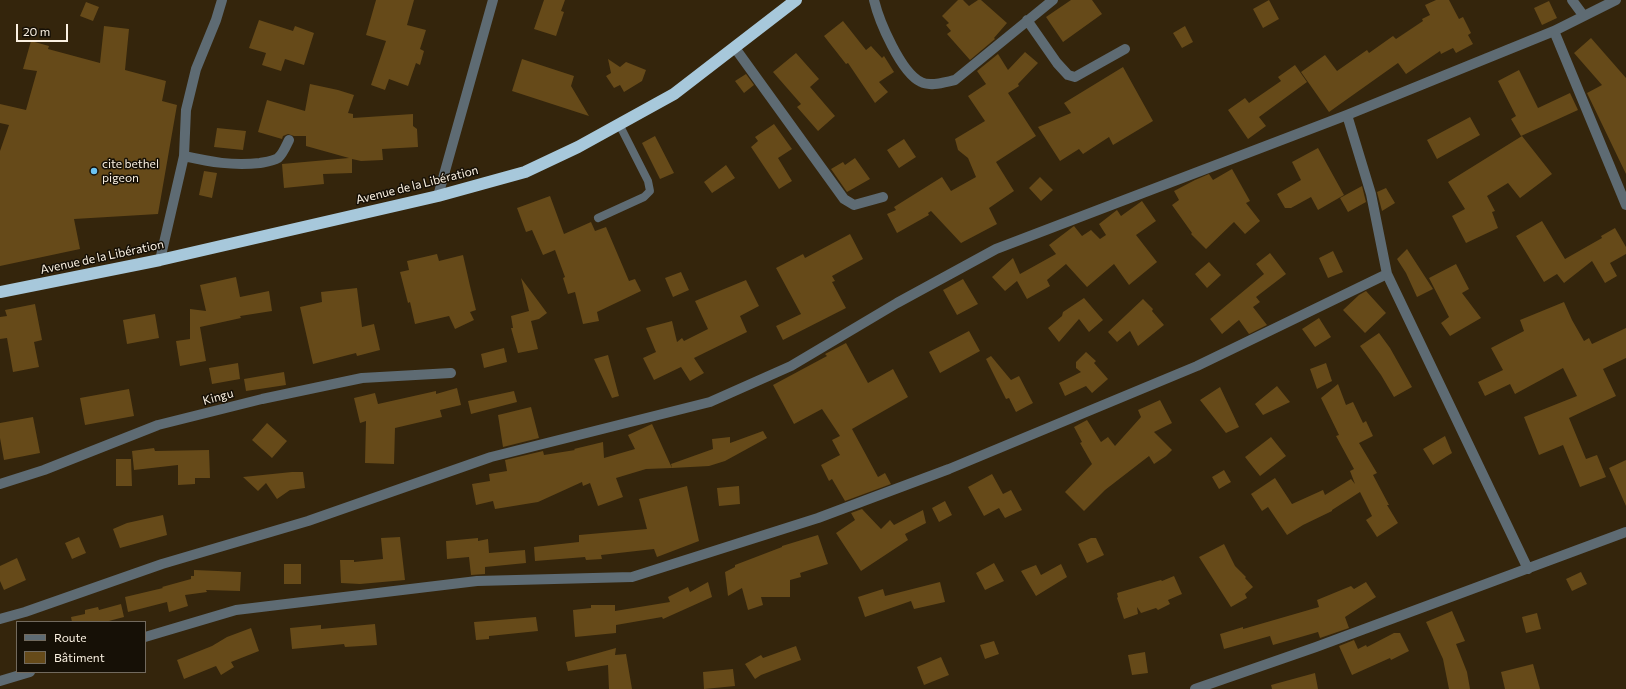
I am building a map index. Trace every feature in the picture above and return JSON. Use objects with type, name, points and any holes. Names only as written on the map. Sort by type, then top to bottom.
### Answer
[{"type":"highway","name":"Avenue de la Libération","points":[[0,292],[160,260],[438,196],[525,172],[578,148],[674,94],[796,0]]},
{"type":"street","points":[[160,260],[184,156],[186,110],[195,76],[222,0]]},
{"type":"street","points":[[438,196],[493,0]]},
{"type":"street","points":[[874,0],[876,10],[887,34],[908,72],[922,83],[937,84],[955,80],[1053,0]]},
{"type":"street","points":[[1572,0],[1583,15]]},
{"type":"street","points":[[0,619],[162,564],[308,521],[491,457],[710,402],[791,366],[897,303],[996,249],[1347,116],[1554,30],[1616,0]]},
{"type":"street","points":[[1027,20],[1068,75],[1075,77],[1125,49]]},
{"type":"street","points":[[1554,30],[1626,205]]},
{"type":"street","points":[[735,48],[844,199],[854,205],[883,197]]},
{"type":"street","points":[[1347,116],[1371,194],[1387,274],[1528,569]]},
{"type":"street","points":[[184,156],[215,163],[240,165],[264,162],[277,159],[283,152],[289,140]]},
{"type":"street","points":[[146,637],[243,609],[477,581],[632,577],[818,518],[949,469],[1197,366],[1387,274]]},
{"type":"street","name":"Kingu","points":[[0,484],[44,470],[158,425],[262,399],[362,378],[451,373]]},
{"type":"street","points":[[1196,689],[1626,532]]},
{"type":"street","points":[[0,681],[27,673]]},
{"type":"lane","points":[[598,218],[644,197],[650,191],[648,182],[619,124]]},
{"type":"building","points":[[376,0],[414,0],[407,25],[426,30],[420,49],[424,51],[420,65],[416,63],[408,86],[389,79],[385,90],[371,85],[386,41],[366,35]]},
{"type":"building","points":[[544,0],[565,0],[561,11],[564,12],[556,36],[534,29]]},
{"type":"building","points":[[958,0],[963,0],[969,6],[978,0],[981,0],[1007,23],[994,38],[995,39],[970,60],[947,34],[951,31],[946,25],[949,23],[942,16]]},
{"type":"building","points":[[1071,0],[1092,0],[1102,14],[1063,42],[1046,17]]},
{"type":"building","points":[[1269,0],[1279,19],[1263,28],[1253,9]]},
{"type":"building","points":[[1436,0],[1449,0],[1459,19],[1463,17],[1471,33],[1468,35],[1473,44],[1456,53],[1453,48],[1441,54],[1440,51],[1406,74],[1398,63],[1329,112],[1301,72],[1325,55],[1337,71],[1367,50],[1369,53],[1393,36],[1396,39],[1423,21],[1422,19],[1430,15],[1425,5]]},
{"type":"building","points":[[1549,1],[1557,18],[1542,25],[1534,8]]},
{"type":"building","points":[[86,2],[99,7],[93,21],[80,16]]},
{"type":"building","points":[[259,20],[293,31],[295,26],[314,33],[304,65],[285,59],[281,71],[262,65],[266,53],[249,48]]},
{"type":"building","points":[[843,21],[866,50],[871,46],[882,58],[884,56],[894,72],[879,82],[888,92],[875,103],[848,63],[846,64],[824,36]]},
{"type":"building","name":"cite bethel pigeon","points":[[104,26],[129,29],[125,70],[166,81],[162,101],[177,105],[158,214],[74,219],[80,249],[0,266],[0,151],[9,125],[0,123],[0,104],[26,110],[37,71],[23,69],[31,41],[49,46],[48,49],[100,63]]},
{"type":"building","points":[[1185,26],[1193,42],[1182,48],[1173,33]]},
{"type":"building","points":[[1591,38],[1626,78],[1626,174],[1587,93],[1602,85],[1574,53]]},
{"type":"building","points":[[1025,52],[1038,63],[1018,84],[1019,86],[1008,93],[1036,136],[996,162],[1014,191],[989,208],[997,224],[961,243],[931,211],[928,213],[929,215],[897,233],[887,214],[896,210],[894,207],[942,177],[951,191],[976,177],[968,158],[958,150],[955,139],[985,121],[968,96],[986,84],[977,71],[998,54],[1008,70]]},
{"type":"building","points":[[796,53],[819,79],[810,87],[835,116],[818,131],[797,107],[801,104],[773,72]]},
{"type":"building","points":[[522,59],[574,76],[571,86],[589,116],[512,91]]},
{"type":"building","points":[[608,59],[620,67],[626,62],[646,70],[642,81],[624,92],[620,85],[614,88],[606,76],[611,73]]},
{"type":"building","points":[[1295,65],[1307,82],[1259,117],[1266,126],[1248,139],[1228,110],[1245,98],[1249,103],[1281,81],[1278,77]]},
{"type":"building","points":[[1123,67],[1153,121],[1113,145],[1109,137],[1083,154],[1079,149],[1060,161],[1038,127],[1071,113],[1064,103]]},
{"type":"building","points":[[1519,70],[1538,108],[1570,93],[1578,110],[1521,136],[1511,119],[1516,116],[1498,81]]},
{"type":"building","points":[[746,74],[754,85],[744,93],[735,81]]},
{"type":"building","points":[[310,84],[354,95],[348,113],[353,114],[353,118],[413,114],[413,126],[417,129],[418,147],[382,149],[383,160],[361,161],[352,159],[352,173],[323,174],[324,184],[284,188],[282,164],[349,158],[306,146],[306,136],[294,136],[288,134],[283,136],[282,139],[258,132],[267,100],[305,111]]},
{"type":"building","points":[[1470,117],[1480,135],[1437,159],[1427,140]]},
{"type":"building","points":[[774,124],[792,149],[778,158],[792,181],[779,189],[751,147],[758,141],[755,137]]},
{"type":"building","points":[[217,128],[246,131],[243,150],[214,147]]},
{"type":"building","points":[[655,136],[674,173],[660,179],[642,143]]},
{"type":"building","points":[[1522,136],[1552,174],[1520,198],[1508,183],[1487,196],[1495,211],[1492,212],[1498,228],[1466,243],[1452,216],[1465,209],[1448,182]]},
{"type":"building","points":[[904,139],[916,157],[899,168],[887,150]]},
{"type":"building","points":[[1318,148],[1344,195],[1318,210],[1311,197],[1291,208],[1285,208],[1277,194],[1301,180],[1292,162]]},
{"type":"building","points":[[855,158],[870,179],[847,192],[831,169],[843,162],[845,165]]},
{"type":"building","points":[[726,165],[735,178],[712,193],[704,182]]},
{"type":"building","points":[[1232,169],[1250,201],[1246,203],[1260,221],[1245,234],[1234,222],[1206,249],[1191,234],[1192,233],[1172,205],[1179,200],[1174,191],[1209,174],[1213,180]]},
{"type":"building","points":[[204,171],[217,173],[212,198],[199,195]]},
{"type":"building","points":[[1040,177],[1053,190],[1041,201],[1029,188]]},
{"type":"building","points":[[1362,186],[1366,202],[1348,212],[1340,198]]},
{"type":"building","points":[[1386,188],[1395,203],[1382,211],[1377,192]]},
{"type":"building","points":[[550,196],[564,234],[591,222],[595,231],[606,227],[629,281],[635,279],[641,291],[597,312],[599,321],[583,324],[575,292],[568,294],[563,278],[565,277],[555,250],[543,255],[532,230],[526,232],[517,208]]},
{"type":"building","points":[[1142,201],[1156,221],[1136,235],[1157,262],[1129,285],[1114,264],[1087,287],[1066,264],[1047,280],[1050,286],[1027,299],[1017,281],[1005,291],[992,277],[1013,258],[1020,274],[1056,254],[1049,245],[1074,226],[1082,236],[1091,230],[1100,239],[1106,235],[1099,224],[1117,210],[1121,216]]},
{"type":"building","points":[[1542,221],[1565,259],[1602,238],[1601,236],[1615,228],[1626,247],[1626,254],[1610,263],[1617,276],[1605,283],[1592,261],[1564,283],[1557,274],[1544,282],[1516,236]]},
{"type":"building","points":[[850,234],[863,259],[832,276],[835,281],[832,282],[846,308],[783,340],[776,326],[801,314],[776,268],[803,254],[805,258]]},
{"type":"building","points":[[1407,249],[1433,289],[1417,297],[1406,273],[1397,259]]},
{"type":"building","points":[[1333,251],[1343,272],[1328,278],[1319,258]]},
{"type":"building","points":[[1270,253],[1286,274],[1256,297],[1260,302],[1253,307],[1267,325],[1249,334],[1239,320],[1222,334],[1210,319],[1264,274],[1256,264]]},
{"type":"building","points":[[437,254],[439,261],[463,255],[476,310],[470,312],[474,320],[455,329],[449,316],[415,324],[410,302],[408,303],[400,272],[409,270],[407,261]]},
{"type":"building","points":[[1209,262],[1221,275],[1207,288],[1195,274]]},
{"type":"building","points":[[1456,264],[1469,289],[1462,293],[1481,318],[1450,336],[1441,323],[1449,317],[1429,278]]},
{"type":"building","points":[[681,272],[689,290],[673,297],[665,278]]},
{"type":"building","points":[[236,277],[240,297],[269,291],[272,311],[240,316],[241,318],[200,327],[206,361],[180,366],[176,341],[190,339],[190,309],[206,311],[200,285]]},
{"type":"building","points":[[521,278],[547,313],[539,319],[531,321],[538,349],[518,353],[511,328],[513,328],[511,316],[529,311]]},
{"type":"building","points":[[963,279],[978,304],[957,315],[943,290]]},
{"type":"building","points":[[746,280],[759,306],[740,316],[747,332],[694,358],[704,373],[690,381],[681,367],[654,380],[643,358],[656,352],[646,328],[672,321],[677,342],[682,338],[684,341],[708,329],[695,301]]},
{"type":"building","points":[[357,288],[362,327],[374,324],[380,350],[357,356],[356,353],[313,364],[300,307],[322,302],[321,292]]},
{"type":"building","points":[[1366,291],[1386,313],[1365,333],[1343,310],[1359,295]]},
{"type":"building","points":[[1084,298],[1103,320],[1089,332],[1079,319],[1059,342],[1048,328],[1062,316],[1063,312]]},
{"type":"building","points":[[1143,299],[1153,309],[1152,311],[1164,325],[1138,346],[1130,331],[1117,342],[1108,332]]},
{"type":"building","points":[[1564,302],[1584,341],[1589,338],[1592,344],[1626,328],[1626,358],[1603,369],[1616,396],[1569,418],[1586,459],[1597,455],[1606,477],[1580,487],[1563,445],[1539,455],[1524,417],[1577,396],[1563,368],[1515,394],[1510,384],[1485,396],[1478,382],[1503,370],[1491,348],[1524,331],[1520,320]]},
{"type":"building","points":[[35,304],[42,340],[34,342],[39,367],[13,372],[7,338],[0,339],[0,317],[7,316],[5,310]]},
{"type":"building","points":[[155,314],[159,338],[127,344],[123,320]]},
{"type":"building","points":[[1319,318],[1331,337],[1315,347],[1302,329]]},
{"type":"building","points":[[969,331],[980,351],[940,373],[929,352]]},
{"type":"building","points":[[1379,333],[1390,348],[1412,387],[1394,397],[1381,375],[1360,346]]},
{"type":"building","points":[[846,343],[868,383],[893,369],[908,397],[852,429],[878,477],[885,473],[891,484],[845,501],[832,479],[829,481],[821,465],[840,455],[832,440],[840,436],[822,409],[794,424],[773,385],[827,356],[825,354]]},
{"type":"building","points":[[504,348],[507,362],[484,368],[481,354]]},
{"type":"building","points":[[1086,352],[1096,361],[1094,363],[1108,379],[1092,393],[1086,386],[1065,396],[1059,383],[1081,372],[1076,368],[1076,362]]},
{"type":"building","points":[[608,355],[619,396],[612,398],[594,359]]},
{"type":"building","points":[[991,356],[1011,380],[1019,376],[1033,403],[1016,412],[1009,398],[1006,399],[986,359]]},
{"type":"building","points":[[238,363],[240,379],[212,384],[209,368]]},
{"type":"building","points":[[1326,363],[1332,381],[1317,389],[1310,369]]},
{"type":"building","points":[[284,372],[286,385],[246,391],[244,379]]},
{"type":"building","points":[[1338,384],[1346,405],[1353,402],[1363,423],[1366,421],[1373,436],[1359,443],[1377,473],[1373,475],[1389,505],[1387,505],[1398,523],[1377,537],[1366,520],[1372,516],[1360,492],[1332,511],[1303,525],[1287,535],[1268,507],[1262,511],[1251,494],[1275,478],[1292,504],[1323,490],[1325,495],[1351,479],[1355,484],[1350,471],[1354,469],[1336,436],[1339,435],[1321,398]]},
{"type":"building","points":[[1277,386],[1290,402],[1263,415],[1255,404]]},
{"type":"building","points":[[1220,387],[1239,427],[1226,433],[1200,400]]},
{"type":"building","points":[[457,388],[461,405],[440,410],[442,417],[395,428],[394,464],[365,463],[366,421],[360,423],[354,398],[375,393],[378,404],[436,391],[436,394]]},
{"type":"building","points":[[129,389],[134,416],[85,425],[80,398]]},
{"type":"building","points":[[514,391],[517,402],[471,414],[468,401]]},
{"type":"building","points":[[1160,400],[1172,423],[1154,432],[1172,450],[1154,464],[1149,456],[1105,490],[1084,511],[1065,492],[1092,464],[1080,443],[1082,442],[1074,427],[1087,420],[1101,442],[1108,437],[1115,446],[1141,417],[1138,410]]},
{"type":"building","points":[[531,407],[539,438],[503,447],[498,415]]},
{"type":"building","points":[[33,417],[40,453],[4,460],[0,438],[0,423]]},
{"type":"building","points":[[267,423],[287,441],[272,458],[252,440]]},
{"type":"building","points":[[652,424],[672,468],[646,469],[616,478],[623,497],[598,506],[590,483],[583,486],[582,482],[538,502],[495,509],[493,501],[476,505],[472,484],[490,481],[489,474],[507,471],[505,460],[543,451],[544,455],[575,450],[574,449],[603,442],[604,458],[635,449],[628,435]]},
{"type":"building","points":[[763,431],[767,438],[725,461],[709,466],[672,468],[671,464],[713,449],[712,439],[730,437],[730,443]]},
{"type":"building","points":[[1445,436],[1452,453],[1433,465],[1423,449]]},
{"type":"building","points":[[1271,437],[1286,456],[1260,476],[1245,457]]},
{"type":"building","points":[[154,448],[155,451],[209,450],[210,478],[195,478],[195,484],[178,485],[178,465],[134,470],[132,451]]},
{"type":"building","points":[[116,459],[131,459],[132,486],[116,486]]},
{"type":"building","points":[[1626,460],[1626,506],[1609,468]]},
{"type":"building","points":[[1224,470],[1231,482],[1219,489],[1212,477]]},
{"type":"building","points":[[303,472],[305,488],[290,490],[277,499],[266,483],[258,491],[243,477]]},
{"type":"building","points":[[992,474],[1003,494],[1011,490],[1022,510],[1005,518],[999,508],[984,516],[968,487]]},
{"type":"building","points":[[687,486],[699,541],[657,557],[654,549],[601,555],[602,559],[586,560],[585,557],[535,561],[534,547],[579,542],[579,535],[647,529],[639,499]]},
{"type":"building","points":[[739,486],[740,504],[719,506],[717,488]]},
{"type":"building","points":[[945,501],[952,515],[939,522],[932,508]]},
{"type":"building","points":[[862,509],[881,529],[890,520],[894,525],[923,510],[926,523],[905,534],[908,540],[861,571],[836,533],[855,520],[851,513]]},
{"type":"building","points":[[163,515],[167,535],[120,548],[113,529],[127,523]]},
{"type":"building","points":[[818,535],[828,564],[800,573],[801,577],[790,580],[790,597],[761,597],[763,605],[748,610],[742,588],[728,596],[725,572],[735,567],[735,565],[782,546]]},
{"type":"building","points":[[79,537],[86,553],[72,559],[65,543]]},
{"type":"building","points":[[400,537],[405,580],[360,584],[341,583],[340,560],[354,560],[354,562],[383,559],[381,538]]},
{"type":"building","points":[[478,538],[478,541],[488,539],[489,553],[525,550],[526,563],[485,567],[485,574],[471,575],[469,557],[447,559],[446,541]]},
{"type":"building","points":[[1091,538],[1096,538],[1104,555],[1087,563],[1078,544]]},
{"type":"building","points":[[1224,544],[1235,566],[1253,587],[1245,594],[1247,598],[1231,607],[1199,557]]},
{"type":"building","points":[[17,558],[26,580],[4,590],[0,581],[0,566]]},
{"type":"building","points":[[994,563],[1004,581],[985,590],[976,573]]},
{"type":"building","points":[[284,564],[301,564],[301,584],[284,584]]},
{"type":"building","points":[[1061,564],[1067,577],[1036,596],[1021,571],[1036,565],[1041,575]]},
{"type":"building","points":[[194,570],[241,572],[240,591],[206,590],[207,592],[185,595],[188,606],[169,612],[167,602],[128,612],[125,597],[163,588],[162,587],[191,579],[191,576],[194,576]]},
{"type":"building","points":[[1581,572],[1587,584],[1572,591],[1566,579]]},
{"type":"building","points":[[1174,576],[1182,594],[1168,600],[1170,604],[1158,610],[1156,608],[1141,613],[1137,607],[1138,614],[1124,619],[1117,598],[1117,593],[1161,580],[1162,581]]},
{"type":"building","points":[[708,582],[712,597],[663,619],[662,617],[616,625],[616,633],[575,637],[573,610],[591,608],[591,605],[615,605],[615,611],[670,602],[668,597],[688,587],[690,592]]},
{"type":"building","points":[[940,582],[945,602],[914,609],[911,601],[865,617],[858,597],[883,589],[885,596]]},
{"type":"building","points":[[1366,582],[1376,597],[1345,617],[1349,628],[1320,638],[1318,632],[1273,645],[1270,636],[1224,649],[1220,634],[1243,627],[1243,629],[1319,607],[1317,600],[1351,586],[1354,589]]},
{"type":"building","points":[[121,604],[124,617],[109,621],[72,621],[71,617],[85,614],[85,610],[98,607],[99,610]]},
{"type":"building","points":[[1452,611],[1465,641],[1456,644],[1467,672],[1470,689],[1449,689],[1443,659],[1426,622]]},
{"type":"building","points":[[1537,613],[1541,629],[1526,633],[1522,617]]},
{"type":"building","points":[[536,617],[538,631],[489,636],[489,639],[476,640],[474,622]]},
{"type":"building","points":[[375,624],[377,645],[345,647],[344,644],[292,649],[290,628],[321,625],[321,629]]},
{"type":"building","points":[[251,628],[259,651],[231,662],[234,667],[221,675],[216,666],[184,679],[177,660],[212,646],[227,637]]},
{"type":"building","points":[[1394,633],[1400,633],[1409,651],[1391,660],[1390,658],[1352,675],[1339,646],[1354,640],[1358,649],[1366,645],[1367,647]]},
{"type":"building","points":[[994,641],[999,654],[985,659],[980,645]]},
{"type":"building","points":[[796,646],[801,660],[761,675],[755,679],[745,664],[761,655],[763,658]]},
{"type":"building","points":[[616,648],[615,655],[626,654],[632,689],[609,689],[608,665],[568,671],[566,662]]},
{"type":"building","points":[[1145,652],[1148,673],[1132,675],[1128,655]]},
{"type":"building","points":[[941,657],[949,675],[924,685],[917,667]]},
{"type":"building","points":[[1533,664],[1540,689],[1505,689],[1501,672]]},
{"type":"building","points":[[733,669],[735,686],[704,689],[703,672]]},
{"type":"building","points":[[1315,673],[1318,689],[1272,689],[1271,685]]},
{"type":"place","name":"cite bethel pigeon","points":[[94,171]]}]
